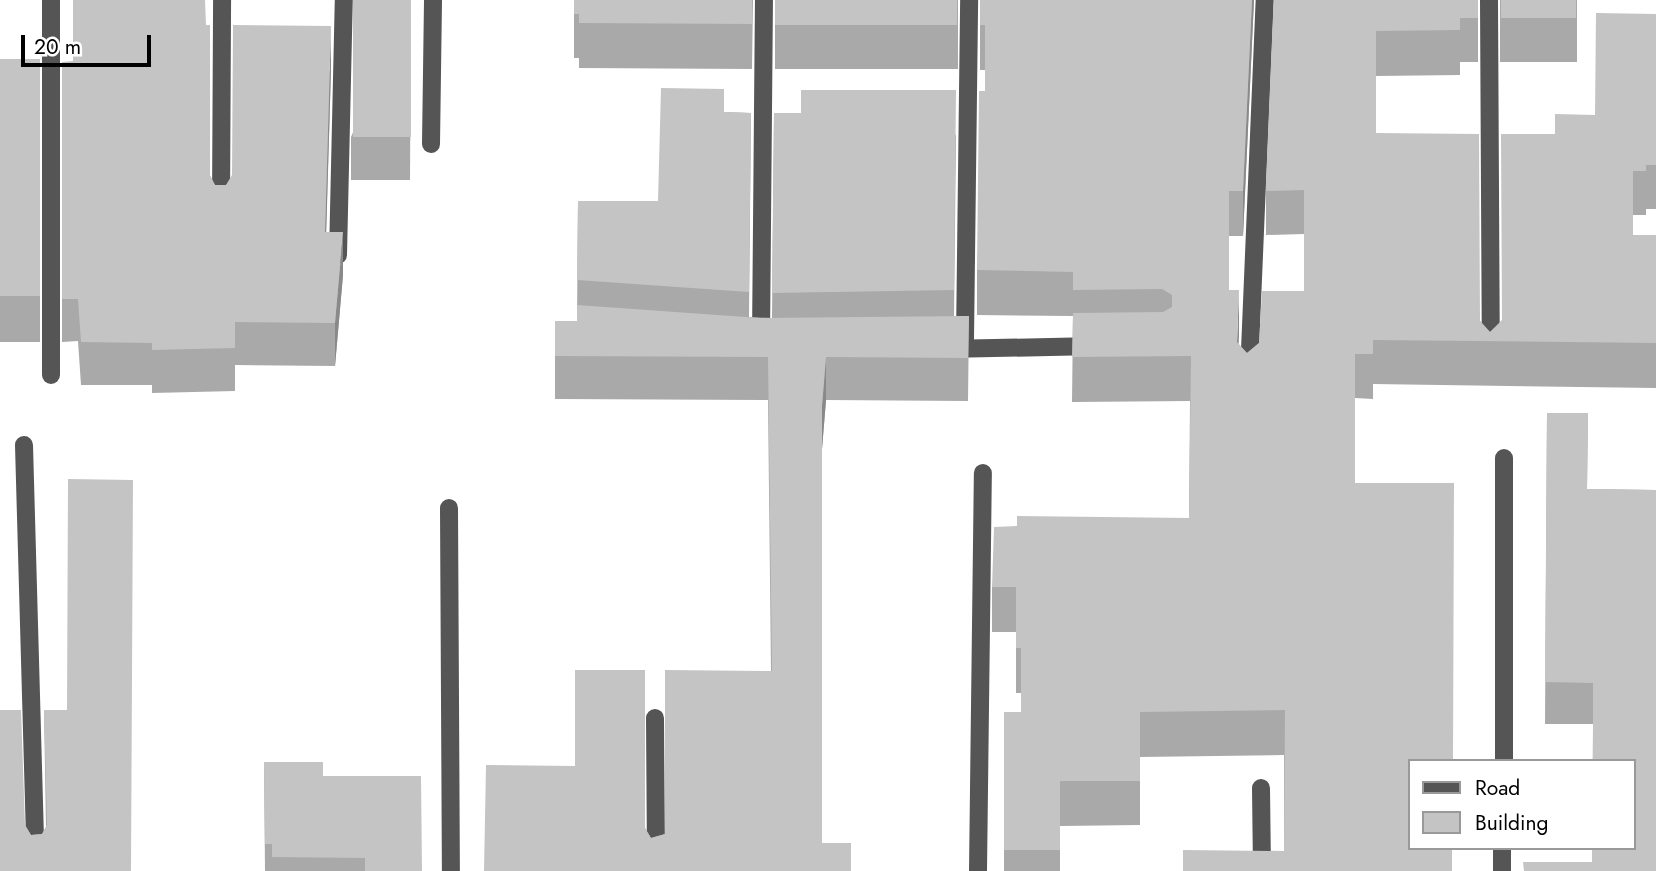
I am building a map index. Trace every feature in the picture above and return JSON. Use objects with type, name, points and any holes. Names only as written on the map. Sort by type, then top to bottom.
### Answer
[{"type":"lane","points":[[51,0],[51,375]]},
{"type":"lane","points":[[221,218],[222,0]]},
{"type":"lane","points":[[338,257],[344,0]]},
{"type":"lane","points":[[431,144],[433,0]]},
{"type":"lane","points":[[761,350],[764,0]]},
{"type":"lane","points":[[965,349],[969,0]]},
{"type":"lane","points":[[1248,386],[1265,0]]},
{"type":"lane","points":[[1489,0],[1492,365]]},
{"type":"lane","points":[[924,349],[1110,346]]},
{"type":"lane","points":[[24,445],[36,871]]},
{"type":"lane","points":[[1503,458],[1504,759]]},
{"type":"lane","points":[[978,871],[983,473]]},
{"type":"lane","points":[[449,508],[451,871]]},
{"type":"lane","points":[[655,718],[656,871]]},
{"type":"lane","points":[[1261,788],[1262,871]]},
{"type":"lane","points":[[1502,850],[1502,871]]},
{"type":"building","points":[[73,0],[205,0],[206,25],[210,25],[210,175],[215,185],[226,185],[232,175],[233,25],[331,26],[325,232],[343,232],[335,323],[235,322],[235,348],[152,350],[152,343],[81,342],[78,299],[62,299],[62,62],[73,61]]},
{"type":"building","points":[[353,0],[411,0],[411,137],[353,137]]},
{"type":"building","points":[[574,0],[752,0],[752,24],[579,23],[579,14],[574,14]]},
{"type":"building","points":[[775,0],[957,0],[957,25],[775,25]]},
{"type":"building","points":[[980,0],[1252,0],[1243,191],[1229,191],[1229,290],[1239,290],[1237,342],[1247,353],[1259,343],[1262,291],[1304,291],[1304,190],[1266,191],[1274,0],[1478,0],[1478,18],[1460,18],[1460,30],[1376,31],[1376,133],[1479,134],[1480,321],[1490,332],[1502,320],[1501,134],[1555,134],[1555,114],[1595,115],[1596,13],[1656,14],[1656,165],[1646,165],[1646,171],[1633,171],[1633,235],[1656,235],[1656,343],[1373,340],[1373,354],[1355,354],[1355,483],[1454,483],[1453,759],[1408,759],[1408,850],[1452,850],[1452,871],[1183,871],[1183,850],[1284,851],[1285,710],[1140,712],[1140,781],[1060,781],[1060,850],[1004,850],[1004,712],[1021,712],[1021,648],[1016,648],[1016,587],[992,587],[994,527],[1017,526],[1017,516],[1189,518],[1191,356],[1072,357],[1073,313],[1163,312],[1172,307],[1172,295],[1162,289],[1073,290],[1073,272],[977,270],[979,91],[985,91],[985,25],[980,25]]},
{"type":"building","points":[[1501,0],[1576,0],[1576,18],[1501,18]]},
{"type":"building","points":[[0,59],[40,59],[40,296],[0,296]]},
{"type":"building","points":[[661,88],[724,89],[724,112],[751,113],[749,292],[577,280],[578,201],[658,201]]},
{"type":"building","points":[[801,90],[956,90],[954,290],[772,293],[774,113],[801,113]]},
{"type":"building","points":[[577,305],[760,318],[969,316],[968,358],[826,357],[822,406],[822,843],[851,843],[851,871],[484,871],[486,765],[575,766],[575,670],[645,670],[645,828],[651,838],[665,834],[665,670],[772,671],[768,357],[555,356],[555,321],[577,321]]},
{"type":"building","points":[[1547,413],[1588,413],[1587,489],[1656,490],[1656,871],[1524,871],[1523,862],[1592,862],[1592,850],[1635,850],[1635,759],[1593,759],[1593,683],[1545,682]]},
{"type":"building","points":[[68,479],[133,480],[131,871],[0,871],[0,710],[21,710],[25,825],[31,835],[42,834],[47,825],[44,710],[67,710]]},
{"type":"building","points":[[264,762],[323,762],[323,776],[421,776],[422,871],[365,871],[365,858],[272,857],[272,844],[265,844]]}]
